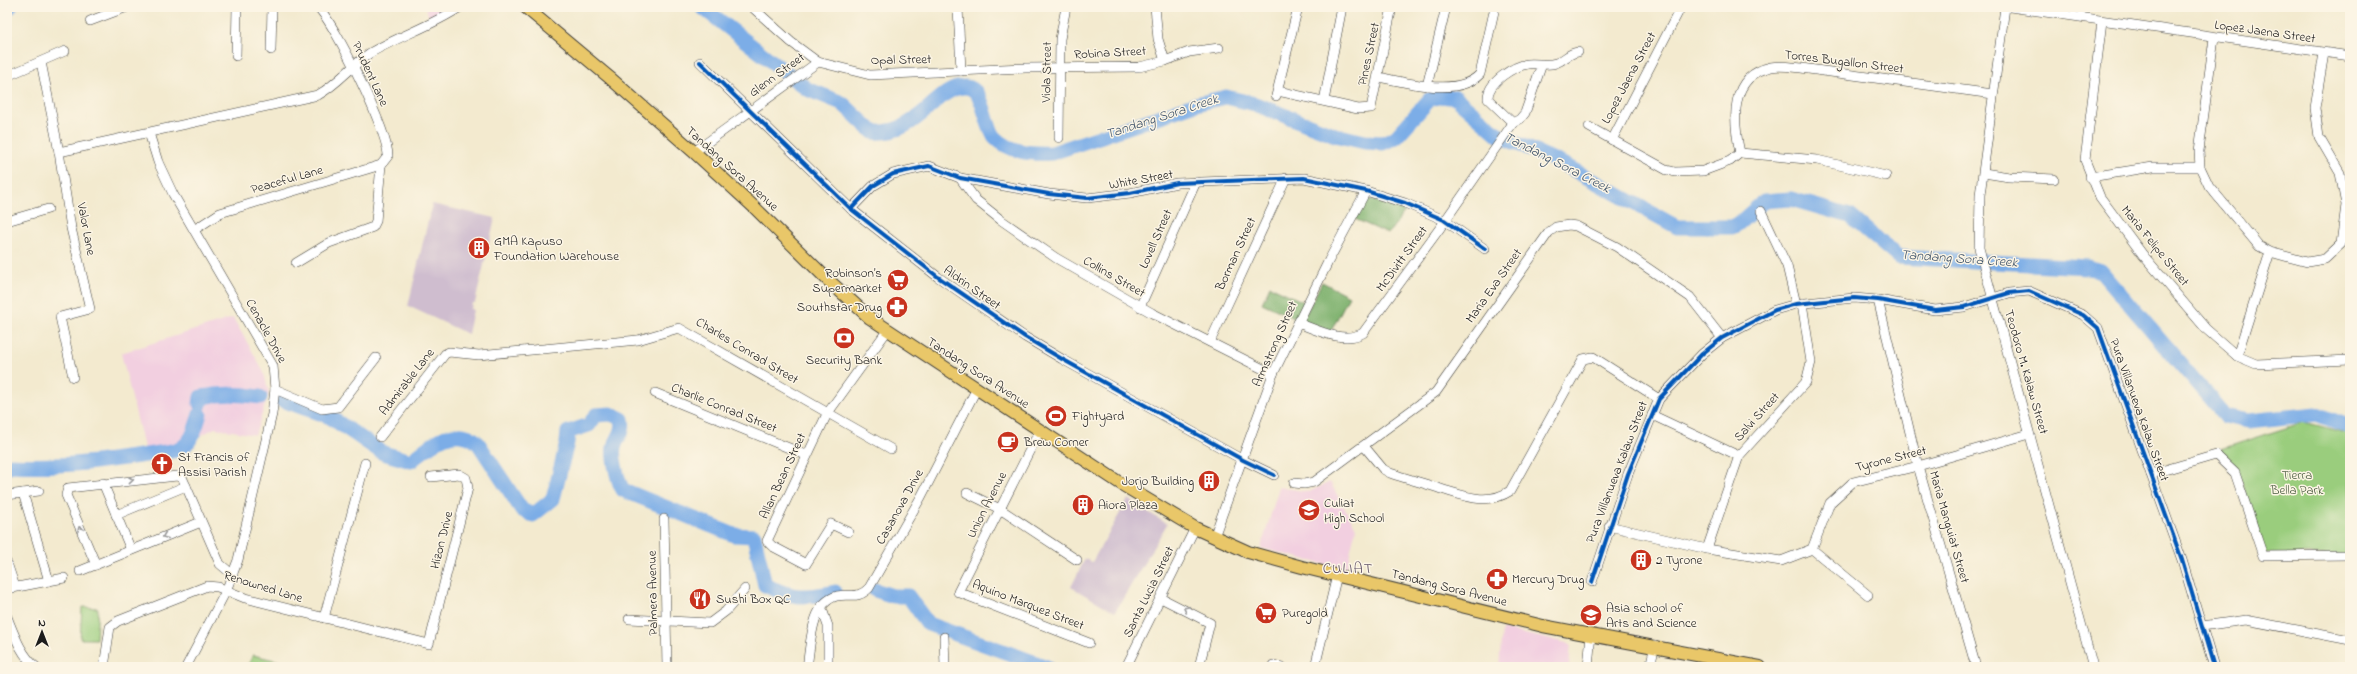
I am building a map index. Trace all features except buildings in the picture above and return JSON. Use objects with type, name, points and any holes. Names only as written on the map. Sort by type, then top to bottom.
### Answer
[{"type":"main road","name":"Tandang Sora Avenue","points":[[525,7],[610,78],[694,152],[754,207],[846,298],[887,331],[1160,509],[1195,528],[1253,554],[1337,575],[1529,622],[1760,667]]},
{"type":"street","points":[[90,21],[128,7]]},
{"type":"street","points":[[236,56],[237,7]]},
{"type":"street","points":[[270,50],[272,7]]},
{"type":"street","name":"Prudent Lane","points":[[318,7],[354,65],[386,142],[388,156],[381,165]]},
{"type":"street","points":[[59,152],[306,100],[328,89],[354,65],[372,52],[445,17],[460,7]]},
{"type":"street","name":"Opal Street","points":[[752,7],[791,42],[818,62],[870,75],[1025,68]]},
{"type":"street","points":[[958,7],[961,71]]},
{"type":"street","name":"Viola Street","points":[[1059,138],[1060,38],[1066,7]]},
{"type":"street","points":[[1156,7],[1158,39],[1164,61]]},
{"type":"street","points":[[1298,7],[1277,94],[1324,101],[1342,7]]},
{"type":"street","name":"Pines Street","points":[[1324,101],[1366,110],[1371,107],[1392,7]]},
{"type":"street","points":[[1427,86],[1446,7]]},
{"type":"street","points":[[1378,76],[1427,86],[1462,85],[1480,74],[1495,7]]},
{"type":"street","name":"Lopez Jaena Street","points":[[1612,140],[1681,7]]},
{"type":"street","name":"Teodoro M. Kalaw Street","points":[[2005,7],[1980,195],[1980,256],[2093,667]]},
{"type":"street","name":"Lopez Jaena Street","points":[[2010,7],[2214,38],[2350,56]]},
{"type":"street","name":"Maria Felipe Street","points":[[2102,21],[2085,160],[2090,177],[2100,197],[2143,255],[2206,329],[2237,356],[2256,364],[2350,360]]},
{"type":"street","points":[[2214,38],[2202,121],[2200,167],[2215,194],[2259,246],[2270,252],[2307,262],[2325,260],[2342,244],[2346,205],[2340,173],[2319,137],[2315,108],[2324,53]]},
{"type":"street","name":"Robina Street","points":[[1025,68],[1140,67],[1164,61],[1189,52],[1219,48]]},
{"type":"street","points":[[7,76],[65,51]]},
{"type":"street","points":[[1512,123],[1489,101],[1488,92],[1498,79],[1506,73],[1527,64],[1556,63],[1570,53],[1578,52]]},
{"type":"street","name":"Valor Lane","points":[[41,62],[59,152],[71,228],[90,309],[59,317],[73,377]]},
{"type":"street","name":"Aldrin Street","points":[[700,62],[851,209],[938,277],[1025,337],[1243,460],[1274,475]]},
{"type":"street","name":"Glenn Street","points":[[694,152],[818,62]]},
{"type":"street","name":"McDivitt Street","points":[[1298,324],[1340,337],[1357,336],[1363,333],[1503,139],[1512,123],[1520,118],[1524,113],[1542,64]]},
{"type":"street","name":"Torres Bugallon Street","points":[[1740,153],[1736,132],[1735,110],[1742,85],[1755,72],[1772,66],[1801,68],[1993,94]]},
{"type":"street","points":[[1589,127],[1667,170],[1675,172],[1703,171],[1730,161],[1740,153],[1817,160],[1886,176]]},
{"type":"street","name":"Cenacle Drive","points":[[149,133],[158,162],[194,230],[273,366],[276,389],[272,414],[238,560],[226,591],[186,667]]},
{"type":"street","points":[[296,263],[329,243],[373,227],[376,221],[381,165]]},
{"type":"street","name":"Peaceful Lane","points":[[194,230],[220,213],[381,165]]},
{"type":"street","name":"White Street","points":[[851,209],[873,186],[893,174],[929,166],[960,178],[1049,194],[1087,198],[1130,193],[1177,183],[1304,178],[1366,191],[1405,203],[1444,220],[1485,249]]},
{"type":"street","points":[[2090,177],[2152,167],[2200,167]]},
{"type":"street","points":[[1984,172],[2009,177],[2054,179]]},
{"type":"street","name":"Collins Street","points":[[960,178],[976,200],[1001,220],[1056,258],[1140,307],[1273,374]]},
{"type":"street","name":"Borman Street","points":[[1210,342],[1286,178]]},
{"type":"street","name":"Lovell Street","points":[[1140,307],[1196,182]]},
{"type":"street","name":"Armstrong Street","points":[[1214,537],[1273,374],[1344,229],[1366,191]]},
{"type":"street","points":[[7,221],[48,209]]},
{"type":"street","name":"Salvi Street","points":[[1707,549],[1739,456],[1806,382],[1811,362],[1799,303],[1787,266],[1760,211]]},
{"type":"street","name":"Maria Eva Street","points":[[1294,483],[1304,484],[1314,482],[1436,392],[1520,271],[1549,232],[1556,227],[1569,225],[1576,226],[1617,247],[1694,300],[1722,338]]},
{"type":"street","points":[[2237,356],[2270,252]]},
{"type":"street","name":"Pura Villanueva Kalaw Street","points":[[1592,582],[1609,526],[1659,399],[1702,354],[1722,338],[1775,310],[1799,303],[1854,298],[1878,300],[1935,310],[1964,307],[1992,300],[2009,293],[2029,291],[2084,315],[2098,328],[2182,560],[2214,667]]},
{"type":"street","name":"Maria Manguiat Street","points":[[1878,300],[1918,466],[1976,667]]},
{"type":"street","name":"Charles Conrad Street","points":[[577,345],[638,340],[683,328],[827,414],[891,449]]},
{"type":"street","name":"Allan Bean Street","points":[[848,532],[831,524],[806,564],[772,546],[767,541],[806,455],[827,414],[887,331]]},
{"type":"street","name":"Admirable Lane","points":[[380,437],[445,354],[453,352],[479,355],[577,345]]},
{"type":"street","points":[[1364,446],[1383,469],[1390,473],[1470,499],[1491,499],[1502,496],[1510,491],[1583,359],[1593,357],[1659,399]]},
{"type":"street","points":[[276,389],[322,409],[330,410],[338,407],[376,358]]},
{"type":"street","name":"Casanova Drive","points":[[821,606],[837,596],[856,597],[869,588],[921,497],[976,390]]},
{"type":"street","name":"Charlie Conrad Street","points":[[655,394],[806,455]]},
{"type":"street","points":[[1652,415],[1739,456]]},
{"type":"street","name":"Union Avenue","points":[[958,592],[1040,430]]},
{"type":"street","name":"Tyrone Street","points":[[1812,548],[1830,503],[1853,482],[1918,466],[2029,434]]},
{"type":"street","points":[[2151,474],[2216,455],[2235,473],[2263,556],[2350,555]]},
{"type":"street","points":[[324,618],[365,463]]},
{"type":"street","name":"Hizon Drive","points":[[429,644],[468,488],[466,478],[459,474],[431,477]]},
{"type":"street","points":[[96,565],[66,490],[72,486],[177,476],[182,477],[220,564],[232,575]]},
{"type":"street","points":[[103,483],[131,550]]},
{"type":"street","points":[[116,515],[186,486]]},
{"type":"street","points":[[7,495],[39,491]]},
{"type":"street","points":[[23,493],[49,581]]},
{"type":"street","points":[[967,493],[1000,509],[1077,560]]},
{"type":"street","name":"Palmera Avenue","points":[[664,519],[667,667]]},
{"type":"street","points":[[80,571],[201,522]]},
{"type":"street","points":[[1609,526],[1707,549],[1781,561],[1812,548],[1868,595]]},
{"type":"street","name":"Santa Lucia Street","points":[[1126,667],[1195,528]]},
{"type":"street","points":[[7,563],[11,588],[64,578]]},
{"type":"street","points":[[1315,667],[1337,575]]},
{"type":"street","name":"Renowned Lane","points":[[104,667],[110,627],[118,621],[207,586],[324,618],[429,644]]},
{"type":"street","points":[[629,619],[710,623],[726,611],[745,589]]},
{"type":"street","name":"Aquino Marquez Street","points":[[958,592],[1089,643]]},
{"type":"street","points":[[1160,598],[1210,623],[1199,667]]},
{"type":"street","points":[[807,667],[816,618],[821,606]]},
{"type":"street","points":[[821,606],[828,626],[828,667]]},
{"type":"street","points":[[7,617],[22,651],[28,661],[36,667]]},
{"type":"street","points":[[2202,626],[2246,620],[2350,640]]},
{"type":"street","points":[[1588,667],[1591,634]]},
{"type":"street","points":[[944,637],[945,667]]},
{"type":"street","points":[[1650,667],[1655,646]]},
{"type":"shaded area","points":[[425,7],[455,7],[430,19]]},
{"type":"shaded area","points":[[432,204],[495,218],[475,303],[472,303],[471,309],[473,310],[468,334],[408,306]]},
{"type":"shaded area","points":[[233,318],[263,370],[269,393],[255,435],[215,428],[181,446],[145,451],[121,353]]},
{"type":"shaded area","name":"Culiat High School","points":[[1330,482],[1356,528],[1346,570],[1261,548],[1279,487],[1309,492]]},
{"type":"shaded area","points":[[1128,499],[1167,524],[1115,612],[1071,587],[1085,559],[1092,562]]},
{"type":"shaded area","points":[[1502,629],[1571,644],[1569,667],[1499,667]]},
{"type":"green space","points":[[1370,199],[1405,211],[1388,234],[1355,219],[1364,202]]},
{"type":"green space","points":[[1322,282],[1349,296],[1330,333],[1301,323]]},
{"type":"green space","points":[[1270,286],[1306,303],[1298,320],[1262,303]]},
{"type":"green space","name":"Tierra Bella Park","points":[[2304,422],[2350,434],[2350,555],[2266,554],[2238,473],[2215,451]]},
{"type":"green space","points":[[82,607],[98,608],[96,639],[80,639]]},
{"type":"green space","points":[[253,655],[279,661],[277,667],[247,667]]},
{"type":"green space","points":[[281,662],[307,667],[279,667]]},
{"type":"waterway","name":"Tandang Sora Creek","points":[[702,7],[807,89],[842,103],[873,132],[889,131],[903,126],[915,119],[945,94],[955,89],[966,87],[972,89],[981,100],[988,124],[995,137],[1007,146],[1029,153],[1052,153],[1196,104],[1226,97],[1255,104],[1335,135],[1365,142],[1383,143],[1396,137],[1430,99],[1442,96],[1456,98],[1500,136],[1561,163],[1677,227],[1732,227],[1738,224],[1764,201],[1791,199],[1850,216],[1898,257],[2088,267],[2101,271],[2225,416],[2248,421],[2317,414],[2350,427]]},
{"type":"waterway","points":[[200,404],[201,397],[216,395],[238,394],[260,397]]},
{"type":"waterway","points":[[279,399],[330,417],[383,453],[411,461],[426,448],[443,438],[452,435],[469,437],[478,443],[522,510],[533,515],[553,499],[567,443],[568,432],[589,425],[596,415],[611,414],[622,419],[623,424],[622,431],[614,448],[617,476],[623,490],[734,535],[754,536],[765,585],[775,590],[799,596],[835,592]]},
{"type":"waterway","points":[[7,468],[11,465],[32,466],[95,462],[178,450],[190,439],[195,430],[200,414]]},
{"type":"waterway","points":[[875,590],[893,596],[908,596],[928,624],[1047,667]]},
{"type":"cycle path","points":[[700,62],[851,209],[938,277],[1025,337],[1062,359],[1243,460],[1274,475]]},
{"type":"cycle path","points":[[851,209],[873,186],[893,174],[929,166],[960,178],[1049,194],[1087,198],[1130,193],[1177,183],[1304,178],[1366,191],[1405,203],[1444,220],[1485,249]]},
{"type":"cycle path","points":[[1592,582],[1628,474],[1659,399],[1702,354],[1722,338],[1775,310],[1796,304],[1854,298],[1878,300],[1935,310],[1964,307],[2009,293],[2029,291],[2083,315],[2098,328],[2182,560],[2214,667]]},
{"type":"place","name":"GMA Kapuso Foundation Warehouse","points":[[479,248]]},
{"type":"place","name":"Robinson’s Supermarket","points":[[898,280]]},
{"type":"place","name":"Southstar Drug","points":[[897,307]]},
{"type":"place","name":"Security Bank","points":[[844,338]]},
{"type":"place","name":"Fightyard","points":[[1056,416]]},
{"type":"place","name":"Brew Corner","points":[[1008,442]]},
{"type":"place","name":"St Francis of Assisi Parish","points":[[162,464]]},
{"type":"place","name":"Jorjo Building","points":[[1209,481]]},
{"type":"place","name":"Aiora Plaza","points":[[1083,505]]},
{"type":"place","name":"Culiat High School","points":[[1309,510]]},
{"type":"place","name":"2 Tyrone","points":[[1641,560]]},
{"type":"place","name":"Mercury Drug","points":[[1497,579]]},
{"type":"place","name":"Sushi Box QC","points":[[700,599]]},
{"type":"place","name":"Puregold","points":[[1266,613]]},
{"type":"place","name":"Asia school of Arts and Science","points":[[1591,615]]},
{"type":"district","name":"CULIAT","points":[[1348,569]]}]
